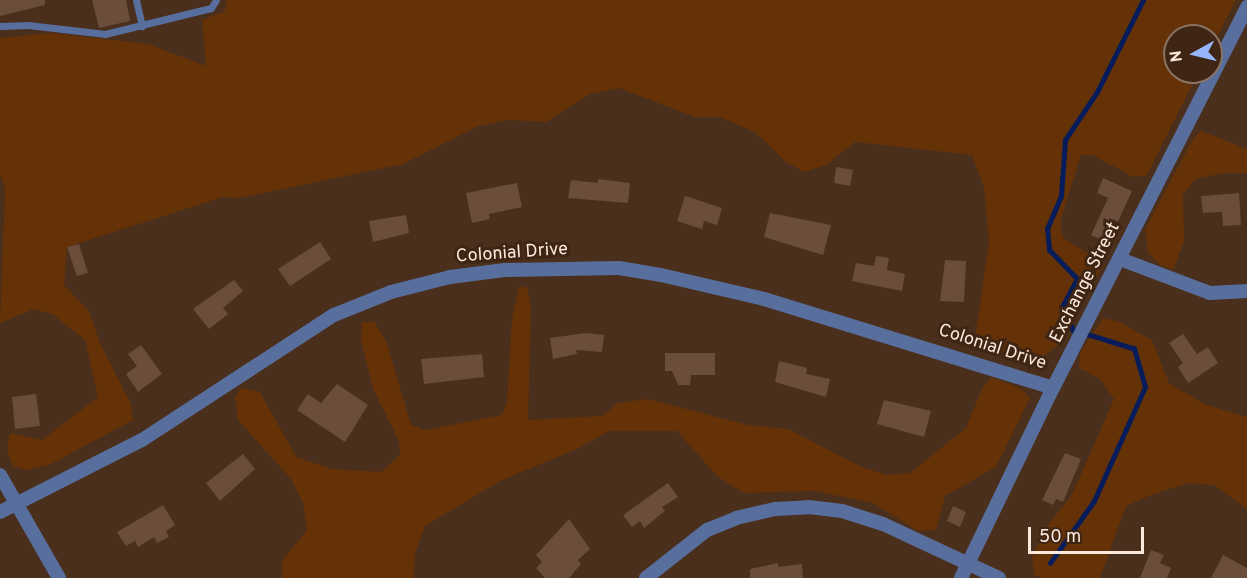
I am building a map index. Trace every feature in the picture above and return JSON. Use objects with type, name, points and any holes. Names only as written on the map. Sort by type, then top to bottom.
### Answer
[{"type":"street","name":"Exchange Street","points":[[961,578],[1080,334],[1247,7]]},
{"type":"street","points":[[1120,259],[1210,293],[1247,291]]},
{"type":"street","name":"Colonial Drive","points":[[0,512],[17,506],[142,440],[334,315],[391,292],[450,277],[504,270],[619,268],[661,275],[776,302],[1053,388]]},
{"type":"street","points":[[0,475],[59,578]]},
{"type":"street","points":[[646,578],[707,530],[736,518],[798,508],[842,511],[884,524],[999,578]]},
{"type":"lane","points":[[136,0],[142,26]]},
{"type":"lane","points":[[0,26],[38,26],[97,35],[211,8],[216,0]]},
{"type":"shaded area","points":[[227,0],[1236,0],[1223,25],[1163,24],[1163,84],[1193,84],[1147,175],[1133,177],[1093,155],[1081,155],[1060,222],[1063,238],[1087,253],[1103,257],[1102,267],[1059,344],[1038,360],[1020,359],[975,339],[989,242],[984,187],[972,155],[855,142],[826,165],[804,172],[786,162],[755,132],[720,117],[695,117],[619,88],[590,94],[546,122],[506,120],[476,127],[403,164],[239,198],[223,197],[67,247],[64,285],[89,311],[100,343],[131,404],[133,420],[49,465],[26,470],[13,466],[7,450],[10,433],[42,440],[98,397],[85,340],[52,314],[34,309],[0,323],[5,189],[0,174],[0,38],[51,33],[148,44],[206,66],[202,20],[225,11]]},
{"type":"shaded area","points":[[1201,131],[1247,149],[1247,173],[1223,173],[1196,179],[1183,194],[1184,242],[1173,270],[1160,265],[1148,252],[1145,230],[1194,137]]},
{"type":"shaded area","points":[[519,286],[527,288],[531,307],[528,420],[602,416],[618,403],[647,399],[748,425],[788,429],[862,467],[887,475],[910,473],[966,428],[982,389],[992,377],[1021,389],[1030,398],[996,467],[945,496],[936,530],[918,531],[873,503],[815,491],[744,493],[717,476],[677,431],[609,431],[577,449],[502,480],[425,526],[415,553],[414,578],[282,578],[282,561],[307,530],[303,503],[291,479],[238,420],[235,397],[241,388],[260,392],[296,457],[332,469],[381,472],[400,455],[399,441],[373,389],[361,340],[362,323],[374,321],[387,344],[411,425],[425,430],[502,415],[507,402],[512,319]]},
{"type":"shaded area","points":[[1103,318],[1119,322],[1152,340],[1169,383],[1204,404],[1247,417],[1247,509],[1214,485],[1188,483],[1151,495],[1126,506],[1100,578],[1041,578],[1034,575],[1032,558],[1044,530],[1072,495],[1114,399],[1100,379],[1079,368],[1080,353]]},
{"type":"building","points":[[0,0],[45,0],[45,5],[0,16]]},
{"type":"building","points":[[92,0],[126,0],[130,21],[99,28]]},
{"type":"building","points":[[836,167],[853,170],[850,186],[834,183]]},
{"type":"building","points":[[1103,178],[1132,191],[1108,243],[1091,235],[1108,198],[1097,193]]},
{"type":"building","points":[[598,179],[630,183],[628,203],[568,198],[571,180],[598,183]]},
{"type":"building","points":[[517,183],[522,207],[489,214],[490,219],[472,223],[466,193]]},
{"type":"building","points":[[1239,193],[1241,225],[1223,226],[1222,212],[1203,213],[1201,196]]},
{"type":"building","points":[[685,196],[722,208],[717,225],[704,221],[702,229],[677,221]]},
{"type":"building","points":[[770,213],[831,225],[823,255],[764,237]]},
{"type":"building","points":[[406,215],[409,233],[373,242],[369,221]]},
{"type":"building","points":[[320,242],[331,259],[290,286],[278,269]]},
{"type":"building","points":[[79,244],[88,273],[77,276],[67,247]]},
{"type":"building","points":[[876,256],[889,258],[887,270],[905,274],[902,291],[852,281],[856,263],[874,266]]},
{"type":"building","points":[[945,260],[966,261],[964,302],[940,301]]},
{"type":"building","points":[[234,280],[243,291],[223,308],[228,314],[209,329],[193,309]]},
{"type":"building","points":[[586,333],[604,335],[602,352],[576,350],[577,354],[553,359],[550,338]]},
{"type":"building","points":[[1183,334],[1197,354],[1208,347],[1218,363],[1188,383],[1178,367],[1183,363],[1169,343]]},
{"type":"building","points":[[141,345],[162,374],[138,392],[126,374],[137,366],[128,354]]},
{"type":"building","points":[[665,353],[715,353],[715,375],[691,375],[690,385],[678,385],[672,371],[665,371]]},
{"type":"building","points":[[482,354],[484,377],[424,384],[421,359]]},
{"type":"building","points":[[779,361],[807,368],[806,374],[830,379],[826,397],[775,382]]},
{"type":"building","points":[[337,384],[368,405],[345,442],[297,410],[308,394],[321,403]]},
{"type":"building","points":[[36,394],[40,426],[15,429],[12,397]]},
{"type":"building","points":[[884,400],[931,411],[924,437],[877,424]]},
{"type":"building","points":[[1065,453],[1081,459],[1063,502],[1056,499],[1053,505],[1042,500]]},
{"type":"building","points":[[243,454],[255,469],[220,501],[206,483]]},
{"type":"building","points":[[668,483],[678,497],[662,507],[665,511],[644,528],[640,521],[632,527],[623,515]]},
{"type":"building","points":[[163,505],[175,525],[166,531],[169,537],[157,543],[154,537],[138,547],[135,541],[126,546],[117,532]]},
{"type":"building","points":[[953,506],[966,512],[960,527],[947,521]]},
{"type":"building","points":[[569,519],[590,549],[578,560],[581,564],[569,578],[545,578],[536,568],[542,562],[536,555]]},
{"type":"building","points":[[1151,550],[1164,555],[1160,563],[1171,568],[1167,578],[1140,578]]},
{"type":"building","points":[[1223,555],[1247,568],[1247,578],[1211,578]]},
{"type":"building","points":[[778,563],[778,567],[802,564],[803,578],[750,578],[750,569]]},
{"type":"waterway","points":[[1050,563],[1094,501],[1145,387],[1134,349],[1073,330],[1062,307],[1077,279],[1049,250],[1047,229],[1061,196],[1065,140],[1097,92],[1143,0]]}]
